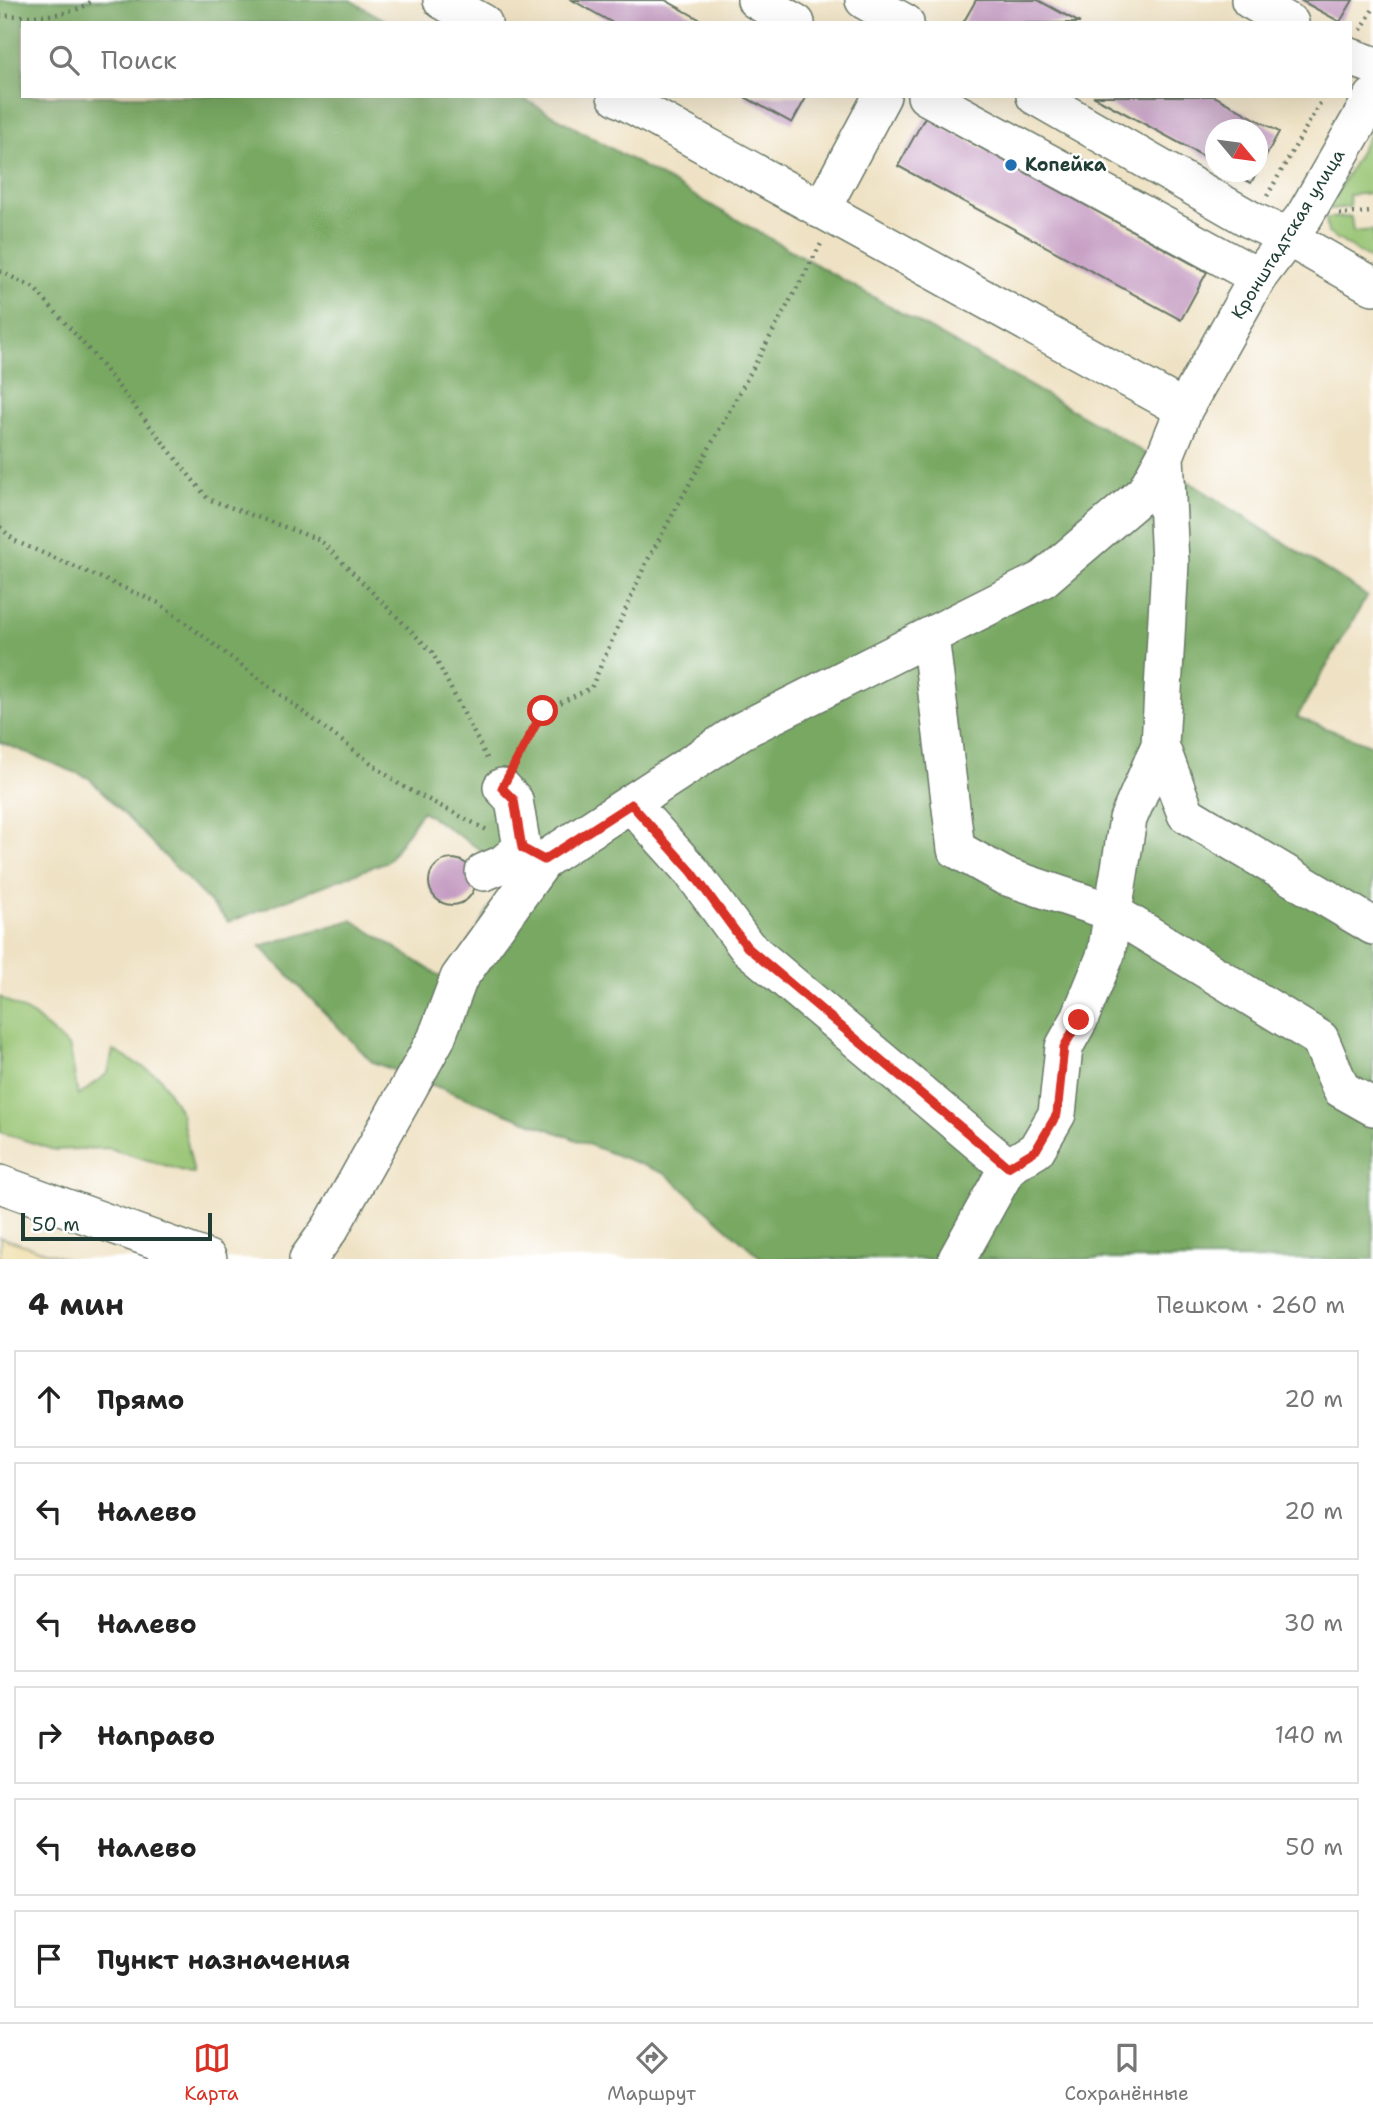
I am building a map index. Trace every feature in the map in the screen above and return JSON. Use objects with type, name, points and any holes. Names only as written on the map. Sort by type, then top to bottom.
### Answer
[{"type":"street","points":[[442,0],[479,21]]},
{"type":"street","points":[[756,0],[793,21]]},
{"type":"street","points":[[864,0],[901,21]]},
{"type":"street","points":[[1250,0],[1287,21]]},
{"type":"street","points":[[1352,58],[1373,65]]},
{"type":"street","name":"Кронштадтская улица","points":[[1166,456],[1184,409],[1258,277],[1305,215],[1373,97]]},
{"type":"street","points":[[619,98],[1184,409]]},
{"type":"street","points":[[828,214],[881,98]]},
{"type":"street","points":[[930,98],[1258,277]]},
{"type":"street","points":[[1039,98],[1373,286]]},
{"type":"street","points":[[484,872],[533,854],[631,804],[741,731],[1043,579],[1145,492],[1166,456]]},
{"type":"street","points":[[957,1259],[1008,1167],[1036,1150],[1057,1114],[1064,1047],[1079,1020],[1106,954],[1128,819],[1160,745],[1170,563],[1166,456]]},
{"type":"street","points":[[930,636],[956,849],[1004,876],[1112,912],[1320,1039],[1341,1089],[1373,1107]]},
{"type":"street","points":[[1160,745],[1186,814],[1373,926]]},
{"type":"street","points":[[502,788],[514,800],[533,854]]},
{"type":"street","points":[[631,804],[692,872],[747,947],[1008,1167]]},
{"type":"street","points":[[309,1259],[331,1227],[436,1039],[459,978],[533,854]]},
{"type":"street","points":[[0,1184],[208,1259]]},
{"type":"path","points":[[0,16],[60,14],[83,8],[93,0]]},
{"type":"path","points":[[1253,220],[1323,98]]},
{"type":"path","points":[[502,788],[543,711],[592,688],[645,565],[828,214]]},
{"type":"path","points":[[0,271],[34,288],[90,352],[208,499],[320,540],[432,652],[502,788]]},
{"type":"path","points":[[0,527],[15,541],[159,603],[400,785],[533,854]]},
{"type":"green space","points":[[0,0],[350,0],[387,21],[21,21],[21,98],[523,98],[1113,433],[1367,596],[1297,717],[1373,746],[1373,1259],[762,1259],[666,1174],[372,1062],[260,946],[352,920],[446,980],[512,871],[422,811],[388,861],[229,922],[89,778],[0,742]]},
{"type":"green space","points":[[1373,128],[1373,198],[1372,193],[1349,195],[1350,207],[1328,209]]},
{"type":"green space","points":[[1351,217],[1353,232],[1373,230],[1373,261],[1328,233],[1326,218]]},
{"type":"green space","points":[[0,997],[34,1016],[70,1048],[78,1096],[108,1073],[113,1050],[160,1077],[181,1113],[194,1174],[108,1148],[54,1150],[0,1132]]},
{"type":"sand","points":[[0,1237],[66,1259],[0,1259]]},
{"type":"building","points":[[572,0],[665,0],[702,21],[609,21]]},
{"type":"building","points":[[976,0],[1038,0],[1076,21],[964,21]]},
{"type":"building","points":[[1300,0],[1353,0],[1338,21]]},
{"type":"building","points":[[747,98],[806,98],[792,123]]},
{"type":"building","points":[[1097,98],[1218,98],[1256,119],[1205,119],[1205,157]]},
{"type":"building","points":[[925,117],[1207,272],[1181,320],[898,166]]},
{"type":"building","points":[[1268,126],[1279,132],[1268,152]]},
{"type":"building","points":[[452,859],[468,866],[475,882],[468,898],[452,905],[436,898],[429,882],[436,866]]},
{"type":"place","name":"Копейка","points":[[1011,165]]},
{"type":"route","points":[[543,711],[502,788],[514,800],[522,848],[544,860],[631,804],[692,872],[747,947],[1008,1167],[1036,1150],[1057,1114],[1064,1047],[1079,1020]]}]
